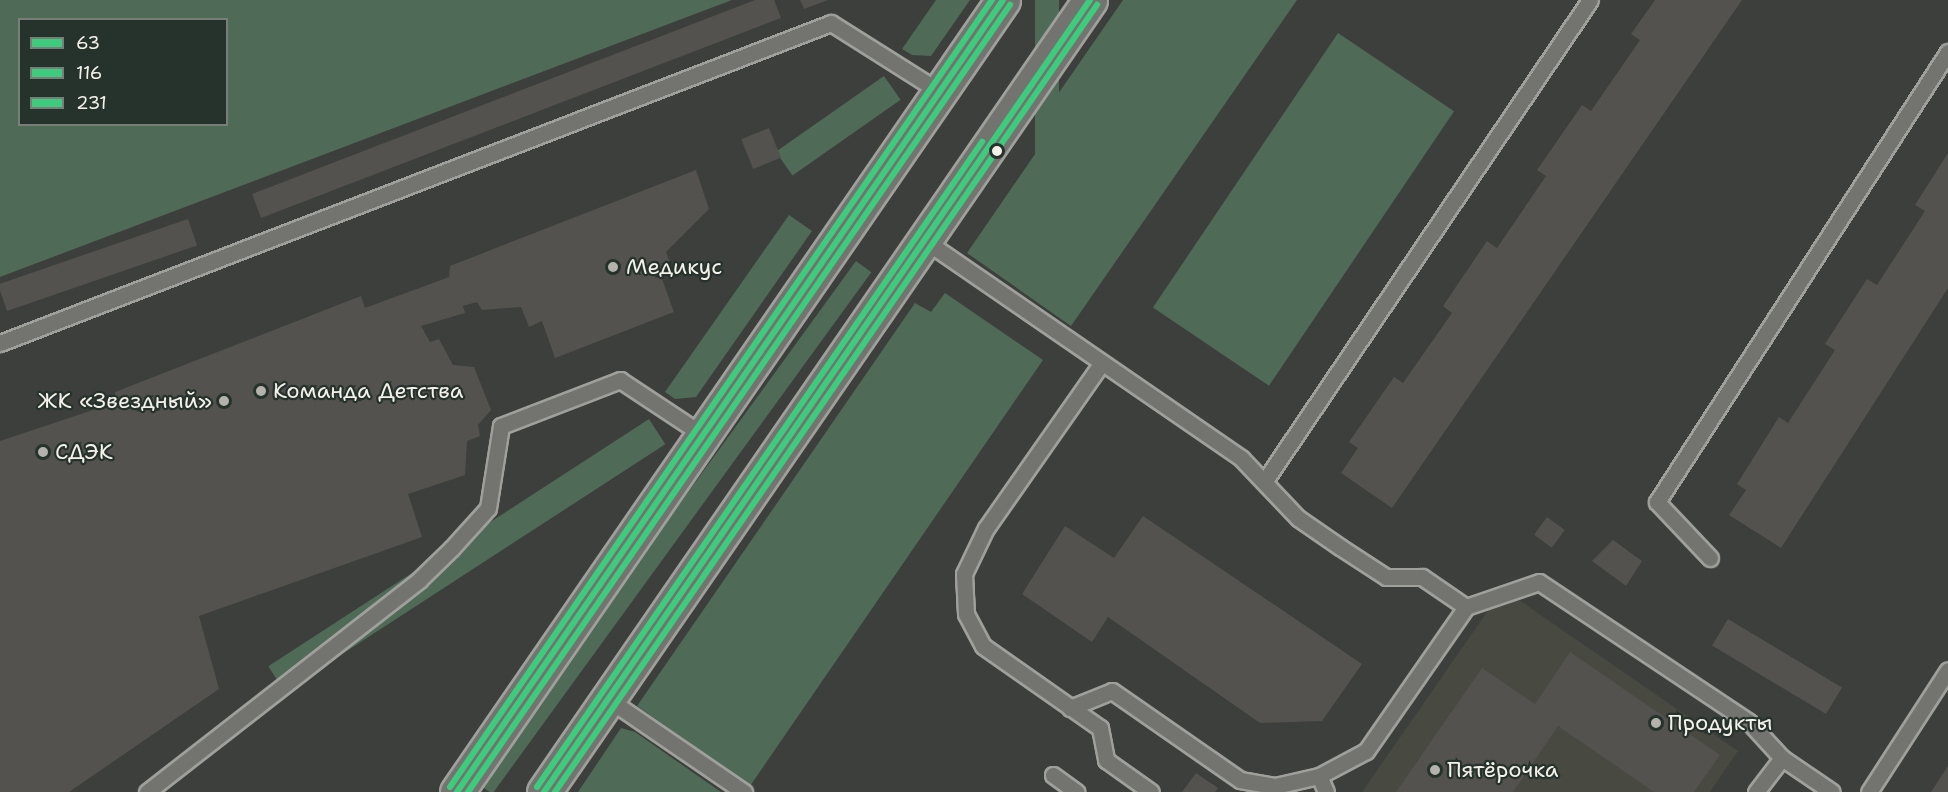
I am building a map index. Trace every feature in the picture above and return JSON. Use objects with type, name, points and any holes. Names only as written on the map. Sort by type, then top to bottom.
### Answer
[{"type":"street","points":[[457,792],[1003,0]]},
{"type":"street","points":[[544,792],[1090,0]]},
{"type":"lane","points":[[1266,479],[1590,0]]},
{"type":"lane","points":[[0,343],[831,23],[940,92]]},
{"type":"lane","points":[[1710,558],[1657,502],[1948,52]]},
{"type":"lane","points":[[924,240],[1266,479],[1298,518],[1349,553],[1386,577],[1422,577],[1466,607]]},
{"type":"lane","points":[[1101,364],[986,528],[964,574],[966,614],[983,646],[1100,728],[1106,760],[1151,792]]},
{"type":"lane","points":[[147,792],[419,580],[451,549],[488,508],[501,426],[620,380],[703,435]]},
{"type":"lane","points":[[1070,708],[1112,691],[1235,786],[1272,789],[1319,776],[1366,751],[1466,607],[1539,582],[1749,722],[1782,758],[1832,792]]},
{"type":"lane","points":[[1869,792],[1948,670]]},
{"type":"lane","points":[[608,699],[744,792]]},
{"type":"lane","points":[[1756,792],[1782,758]]},
{"type":"lane","points":[[1053,775],[1076,792]]},
{"type":"lane","points":[[1319,776],[1326,792]]},
{"type":"shaded area","points":[[1503,589],[1738,751],[1710,792],[1362,792]]},
{"type":"green space","points":[[0,0],[732,0],[0,277]]},
{"type":"green space","points":[[936,0],[970,0],[931,56],[912,55],[902,49]]},
{"type":"green space","points":[[1035,0],[1059,0],[1059,275],[1035,275]]},
{"type":"green space","points":[[1123,0],[1297,0],[1071,326],[967,253],[1057,122],[1051,104]]},
{"type":"green space","points":[[1338,33],[1454,111],[1269,386],[1153,307]]},
{"type":"green space","points":[[884,76],[901,100],[793,175],[776,152]]},
{"type":"green space","points":[[789,215],[812,231],[696,397],[675,399],[665,392]]},
{"type":"green space","points":[[856,261],[871,272],[494,792],[490,792],[477,783]]},
{"type":"green space","points":[[945,293],[1043,360],[750,786],[637,706],[915,303],[931,312]]},
{"type":"green space","points":[[649,419],[665,444],[285,691],[268,666]]},
{"type":"green space","points":[[621,728],[635,732],[721,792],[578,792]]},
{"type":"building","points":[[755,0],[774,0],[781,18],[261,218],[252,194]]},
{"type":"building","points":[[800,0],[828,0],[804,9]]},
{"type":"building","points":[[1655,0],[1742,0],[1392,508],[1341,473],[1358,448],[1349,442],[1394,377],[1403,383],[1452,313],[1443,306],[1487,241],[1497,248],[1546,176],[1537,170],[1582,105],[1591,111],[1640,40],[1631,34]]},
{"type":"building","points":[[769,128],[781,158],[753,169],[741,139]]},
{"type":"building","points":[[1948,153],[1948,288],[1781,548],[1729,515],[1746,490],[1737,484],[1779,417],[1788,423],[1835,350],[1825,344],[1867,279],[1877,285],[1925,211],[1915,205]]},
{"type":"building","points":[[696,170],[709,209],[666,252],[671,266],[659,271],[674,312],[555,358],[542,321],[529,327],[521,307],[482,310],[477,302],[463,306],[465,313],[421,326],[430,342],[439,339],[453,365],[474,367],[491,410],[478,425],[480,436],[467,441],[465,475],[408,494],[422,537],[199,616],[219,689],[69,792],[0,792],[0,441],[114,403],[115,392],[361,296],[365,308],[449,277],[450,266]]},
{"type":"building","points":[[188,219],[197,245],[7,311],[0,284]]},
{"type":"building","points":[[1143,516],[1362,664],[1322,721],[1260,723],[1108,617],[1092,642],[1022,594],[1065,526],[1114,558]]},
{"type":"building","points":[[1547,517],[1565,530],[1552,548],[1534,535]]},
{"type":"building","points":[[1613,540],[1642,561],[1626,586],[1592,561]]},
{"type":"building","points":[[1728,619],[1842,688],[1826,714],[1712,646]]},
{"type":"building","points":[[1570,652],[1720,755],[1694,792],[1654,792],[1558,726],[1513,792],[1396,792],[1482,668],[1535,704]]},
{"type":"building","points":[[1948,766],[1948,792],[1931,792]]},
{"type":"building","points":[[1196,773],[1218,788],[1215,792],[1182,792]]},
{"type":"transit line","name":"231","points":[[450,787],[992,0]]},
{"type":"transit line","name":"63","points":[[457,792],[1003,0]]},
{"type":"transit line","name":"63","points":[[544,792],[1090,0]]},
{"type":"transit line","name":"116","points":[[468,792],[1010,5]]},
{"type":"transit line","name":"116","points":[[555,792],[1097,5]]},
{"type":"transit line","name":"231","points":[[537,787],[982,142]]},
{"type":"place","name":"Медикус","points":[[613,267]]},
{"type":"place","name":"Команда Детства","points":[[261,391]]},
{"type":"place","name":"ЖК «Звездный»","points":[[224,401]]},
{"type":"place","name":"СДЭК","points":[[43,452]]},
{"type":"place","name":"Продукты","points":[[1656,723]]},
{"type":"place","name":"Пятёрочка","points":[[1435,770]]}]
